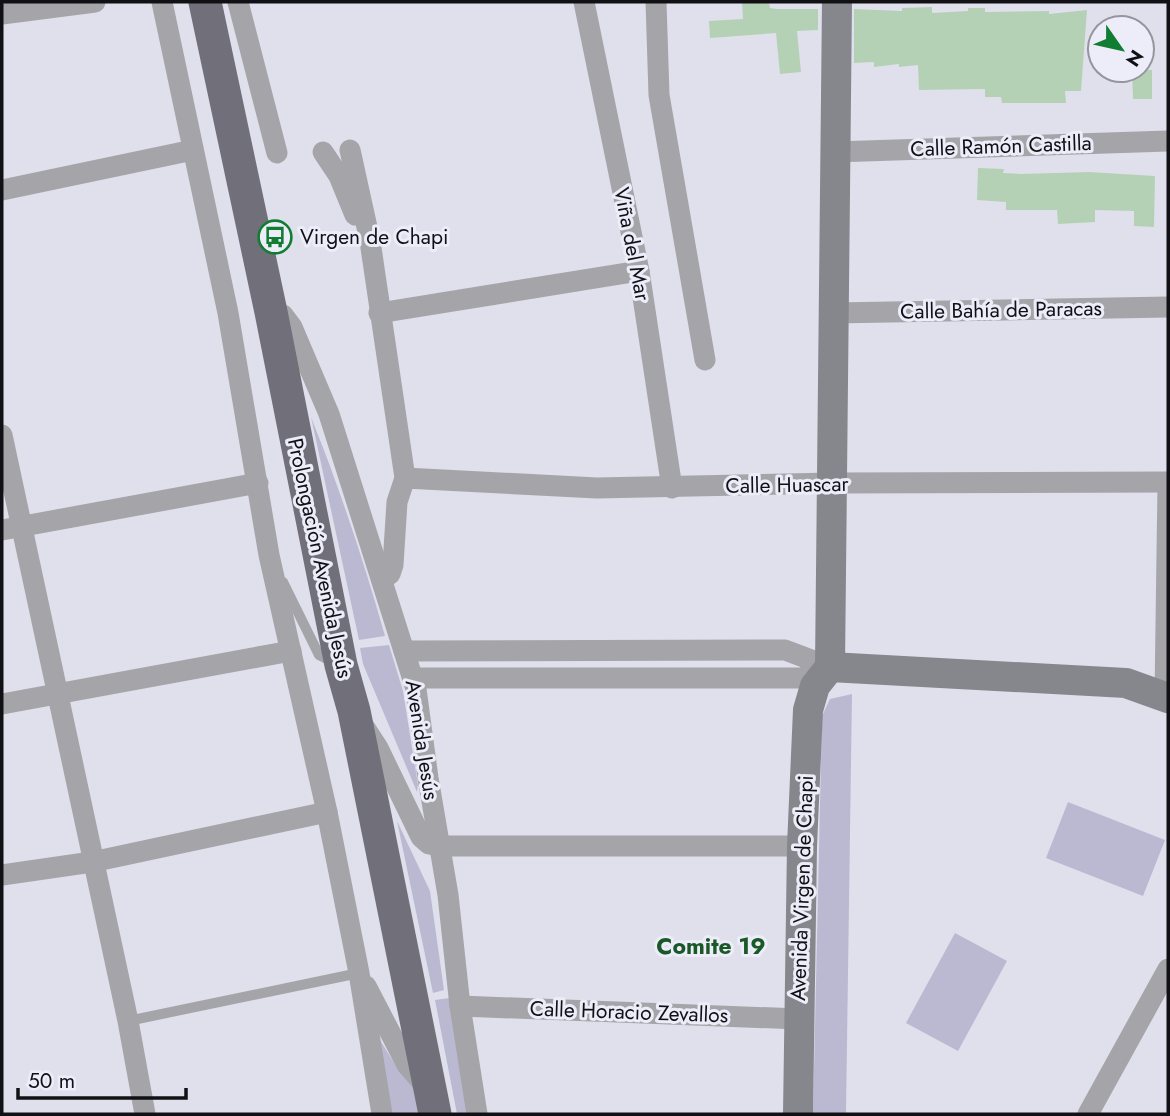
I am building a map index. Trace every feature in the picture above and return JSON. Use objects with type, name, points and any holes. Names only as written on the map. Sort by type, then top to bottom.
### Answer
[{"type":"main road","name":"Prolongación Avenida Jesús","points":[[205,2],[433,1104]]},
{"type":"street","points":[[2,14],[95,2]]},
{"type":"street","points":[[162,2],[228,313],[269,555],[327,811],[359,973],[382,1114]]},
{"type":"street","points":[[238,2],[277,153]]},
{"type":"street","name":"Viña del Mar","points":[[584,2],[639,271],[672,488]]},
{"type":"street","points":[[656,2],[659,95],[705,360]]},
{"type":"street","points":[[830,667],[837,2]]},
{"type":"street","name":"Calle Ramón Castilla","points":[[834,152],[1168,141]]},
{"type":"street","points":[[2,190],[193,150]]},
{"type":"street","points":[[350,150],[370,241],[405,478],[397,502],[393,565],[390,574],[382,578]]},
{"type":"street","points":[[323,152],[339,176],[351,207],[370,241]]},
{"type":"street","points":[[379,313],[639,271]]},
{"type":"street","name":"Calle Bahía de Paracas","points":[[834,313],[1168,307]]},
{"type":"street","name":"Avenida Jesús","points":[[271,312],[283,315],[292,327],[329,414],[414,678],[448,895],[460,1006],[477,1114]]},
{"type":"street","points":[[2,435],[11,529],[57,696],[128,1021],[145,1114]]},
{"type":"street","name":"Calle Huascar","points":[[405,478],[597,488],[832,483],[1168,483]]},
{"type":"street","points":[[11,529],[258,483]]},
{"type":"street","points":[[404,651],[785,650],[830,667],[1126,683],[1167,697],[1168,483]]},
{"type":"street","points":[[2,704],[290,651]]},
{"type":"street","points":[[414,678],[801,678],[830,667]]},
{"type":"street","name":"Avenida Virgen de Chapi","points":[[798,1114],[802,846],[808,710],[815,686],[830,667]]},
{"type":"street","points":[[354,712],[378,748],[421,837],[429,844],[802,846]]},
{"type":"street","points":[[2,875],[92,862],[327,811]]},
{"type":"street","points":[[1088,1114],[1168,968]]},
{"type":"street","points":[[359,973],[407,1065],[433,1104]]},
{"type":"street","name":"Calle Horacio Zevallos","points":[[460,1006],[799,1019]]},
{"type":"lane","points":[[269,555],[319,655],[341,665]]},
{"type":"lane","points":[[128,1021],[359,973]]},
{"type":"shaded area","points":[[311,417],[351,526],[385,636],[359,640]]},
{"type":"shaded area","points":[[389,645],[403,691],[417,792],[363,664],[360,648]]},
{"type":"shaded area","points":[[852,694],[846,1114],[813,1114],[822,716],[830,699]]},
{"type":"shaded area","points":[[1068,802],[1165,840],[1143,896],[1046,858]]},
{"type":"shaded area","points":[[397,821],[430,891],[444,990],[433,993]]},
{"type":"shaded area","points":[[955,933],[1007,961],[958,1051],[906,1023]]},
{"type":"shaded area","points":[[450,998],[468,1114],[457,1114],[435,1000]]},
{"type":"shaded area","points":[[378,1037],[400,1072],[421,1097],[423,1114],[389,1114]]},
{"type":"building","points":[[742,2],[769,2],[770,8],[777,9],[818,9],[818,30],[797,31],[801,72],[780,74],[776,33],[710,38],[709,21],[743,19]]},
{"type":"building","points":[[932,7],[932,13],[968,11],[968,8],[985,8],[985,12],[1049,11],[1049,14],[1087,10],[1081,91],[1065,91],[1066,103],[1002,103],[1001,97],[985,97],[985,89],[919,90],[918,65],[874,67],[874,62],[854,63],[854,9],[902,11],[902,8]]},
{"type":"building","points":[[1132,84],[1152,84],[1152,99],[1133,99]]},
{"type":"building","points":[[978,168],[1004,169],[1003,173],[1021,174],[1089,172],[1155,176],[1154,227],[1134,226],[1134,211],[1095,210],[1095,222],[1058,224],[1057,210],[1006,210],[1006,202],[977,200]]},
{"type":"place","name":"Virgen de Chapi","points":[[275,237]]},
{"type":"district","name":"Comite 19","points":[[711,946]]}]
